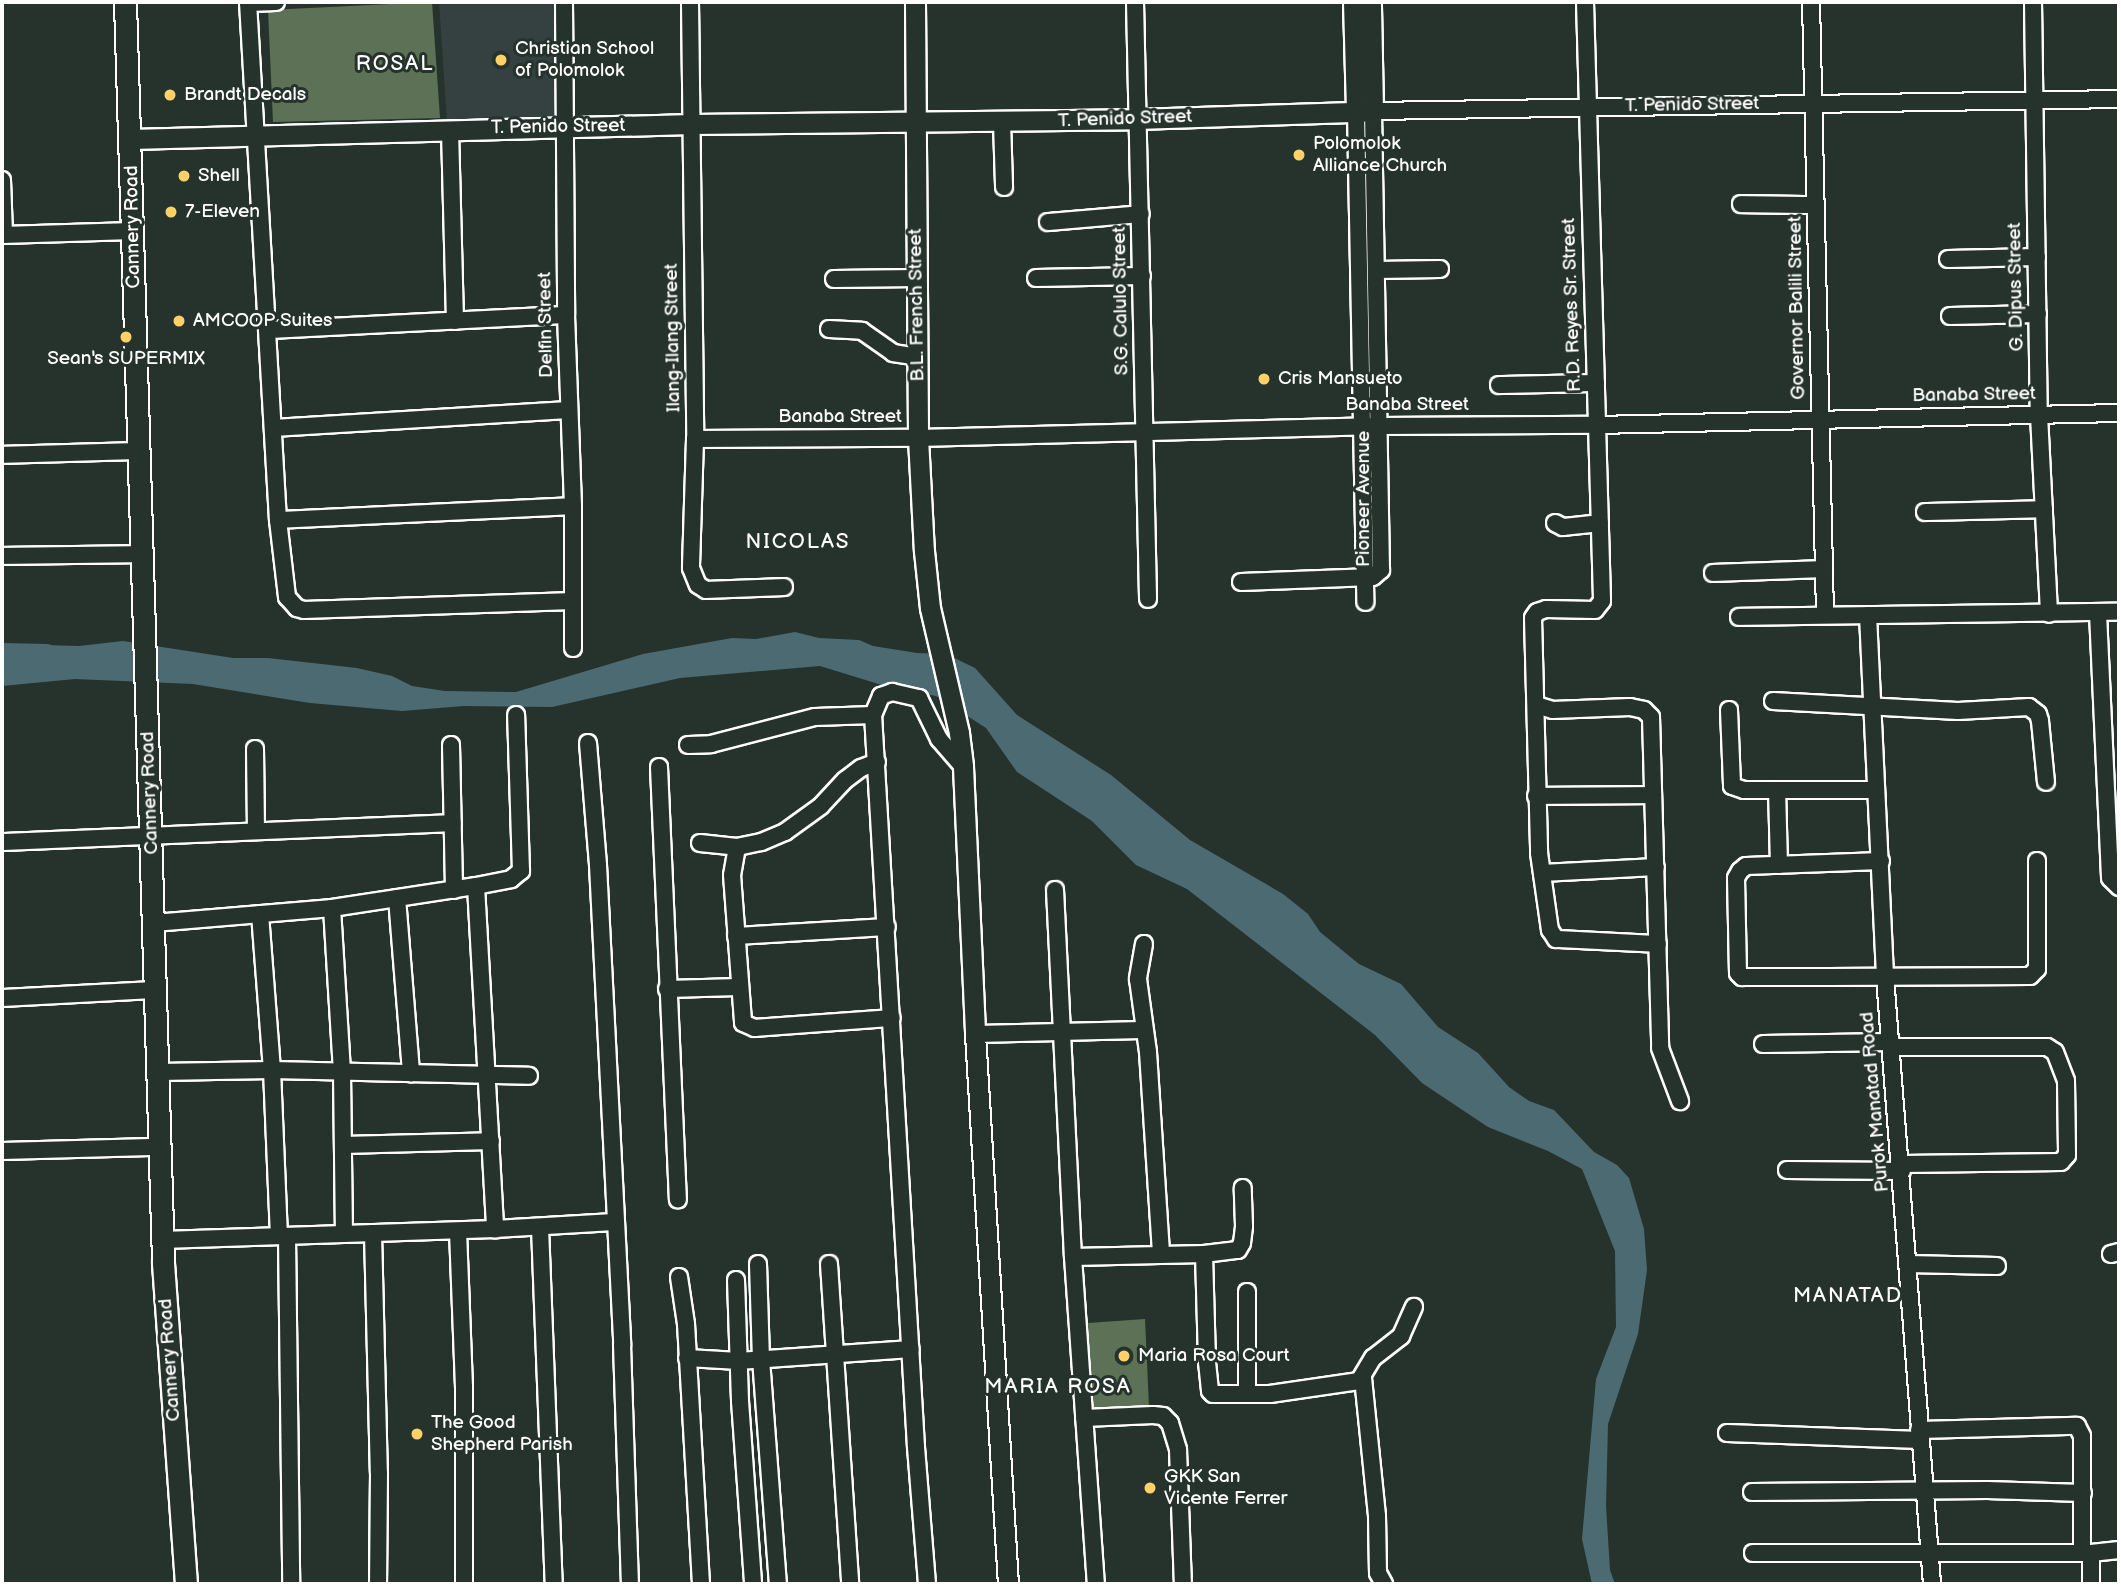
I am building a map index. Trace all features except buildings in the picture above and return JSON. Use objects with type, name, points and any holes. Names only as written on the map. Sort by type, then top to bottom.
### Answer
[{"type":"main road","name":"Cannery Road","points":[[125,2],[152,835],[162,1240],[186,1584]]},
{"type":"street","points":[[276,2],[248,2],[278,520],[287,597],[297,608],[573,601]]},
{"type":"street","name":"Delfin Street","points":[[564,2],[566,315],[573,506],[573,648]]},
{"type":"street","name":"Ilang-Ilang Street","points":[[690,2],[695,439],[691,568],[698,585],[706,590],[784,587]]},
{"type":"street","name":"B.L. French Street","points":[[915,2],[918,438],[930,608],[956,722],[963,767],[975,1034],[1008,1584]]},
{"type":"street","name":"S.G. Calulo Street","points":[[1135,2],[1148,599]]},
{"type":"street","name":"Pioneer Avenue","points":[[1353,2],[1365,111],[1376,270],[1371,426]]},
{"type":"street","name":"Pioneer Avenue","points":[[1365,578],[1375,576],[1381,570],[1371,426],[1365,111],[1371,2]]},
{"type":"street","name":"R.D. Reyes Sr. Street","points":[[1536,705],[1532,662],[1535,615],[1545,609],[1585,611],[1599,607],[1602,583],[1585,2]]},
{"type":"street","name":"Governor Balili Street","points":[[1811,2],[1825,613]]},
{"type":"street","name":"G. Dipus Street","points":[[2033,2],[2039,415],[2049,614]]},
{"type":"street","name":"T. Penido Street","points":[[131,139],[691,124],[915,124],[1586,106],[2119,99]]},
{"type":"street","points":[[1002,122],[1004,187]]},
{"type":"street","points":[[450,130],[455,321]]},
{"type":"street","points":[[2,180],[3,235],[133,232]]},
{"type":"street","points":[[1741,204],[1815,205]]},
{"type":"street","points":[[1048,222],[1141,214]]},
{"type":"street","points":[[1948,259],[2037,257]]},
{"type":"street","points":[[1376,270],[1440,269]]},
{"type":"street","points":[[1036,278],[1142,276]]},
{"type":"street","points":[[834,279],[917,278]]},
{"type":"street","points":[[1950,316],[2038,314]]},
{"type":"street","points":[[268,330],[566,315]]},
{"type":"street","points":[[829,329],[862,331],[893,354],[918,357]]},
{"type":"street","points":[[1499,385],[1596,383]]},
{"type":"street","points":[[273,428],[568,410]]},
{"type":"street","name":"Banaba Street","points":[[695,439],[918,438],[1371,426],[1597,425],[2119,413]]},
{"type":"street","points":[[2,455],[138,451]]},
{"type":"street","points":[[278,520],[573,506]]},
{"type":"street","points":[[1925,512],[2044,509]]},
{"type":"street","points":[[1555,523],[1563,527],[1600,523]]},
{"type":"street","points":[[2,556],[142,554]]},
{"type":"street","points":[[1713,573],[1824,569]]},
{"type":"street","points":[[1241,582],[1365,578],[1365,602]]},
{"type":"street","points":[[1738,617],[1825,613],[1868,615],[2119,612]]},
{"type":"street","points":[[2098,613],[2114,827],[2110,878],[2119,887]]},
{"type":"street","name":"Purok Manatad Road","points":[[1868,615],[1885,977],[1902,1168],[1923,1493],[1932,1584]]},
{"type":"street","points":[[928,1584],[911,1349],[873,715],[875,704],[886,693],[902,692],[919,698],[939,738],[963,767]]},
{"type":"street","points":[[1773,701],[1958,711],[2034,709],[2040,721],[2046,782]]},
{"type":"street","points":[[1658,944],[1563,941],[1554,937],[1550,930],[1536,796],[1536,705],[1552,709],[1630,707],[1648,712],[1651,719],[1651,795],[1656,867],[1658,944],[1660,1048],[1681,1101]]},
{"type":"street","points":[[1729,710],[1732,786],[1744,790],[1877,790]]},
{"type":"street","points":[[154,923],[332,908],[475,887],[511,879],[521,871],[516,715]]},
{"type":"street","points":[[688,745],[711,744],[815,717],[873,715]]},
{"type":"street","points":[[588,743],[598,865],[622,1345],[630,1584]]},
{"type":"street","points":[[451,745],[454,890]]},
{"type":"street","points":[[255,749],[256,831]]},
{"type":"street","points":[[700,843],[737,847],[761,842],[785,832],[821,806],[861,768],[877,762]]},
{"type":"street","points":[[659,767],[678,1200]]},
{"type":"street","points":[[1777,790],[1779,865]]},
{"type":"street","points":[[1536,796],[1651,795]]},
{"type":"street","points":[[2,842],[453,823]]},
{"type":"street","points":[[737,847],[732,875],[743,1023],[755,1028],[892,1018]]},
{"type":"street","points":[[1881,861],[1746,866],[1736,878],[1738,974],[2031,976],[2037,969],[2037,861]]},
{"type":"street","points":[[1542,873],[1656,867]]},
{"type":"street","points":[[475,887],[495,1229]]},
{"type":"street","points":[[1055,890],[1073,1257],[1096,1584]]},
{"type":"street","points":[[397,898],[411,1073]]},
{"type":"street","points":[[332,908],[342,1073],[344,1234]]},
{"type":"street","points":[[260,914],[283,1236],[291,1584]]},
{"type":"street","points":[[736,936],[887,927]]},
{"type":"street","points":[[1144,944],[1138,979],[1161,1255]]},
{"type":"street","points":[[667,989],[739,987]]},
{"type":"street","points":[[2,998],[155,990]]},
{"type":"street","points":[[975,1034],[1144,1030]]},
{"type":"street","points":[[1763,1044],[2048,1047],[2055,1052],[2066,1080],[2067,1155],[2061,1162],[1787,1170]]},
{"type":"street","points":[[159,1072],[272,1070],[529,1076]]},
{"type":"street","points":[[343,1145],[491,1141]]},
{"type":"street","points":[[2,1151],[160,1147]]},
{"type":"street","points":[[1073,1257],[1204,1254],[1238,1250],[1242,1243],[1243,1188]]},
{"type":"street","points":[[162,1240],[458,1231],[614,1222]]},
{"type":"street","points":[[540,1227],[554,1584]]},
{"type":"street","points":[[458,1231],[464,1387],[464,1584]]},
{"type":"street","points":[[373,1233],[379,1446],[378,1584]]},
{"type":"street","points":[[1204,1254],[1210,1391],[1213,1394],[1247,1394],[1350,1385],[1363,1378]]},
{"type":"street","points":[[758,1264],[761,1359],[778,1584]]},
{"type":"street","points":[[829,1264],[850,1584]]},
{"type":"street","points":[[1908,1264],[1997,1266]]},
{"type":"street","points":[[680,1277],[701,1584]]},
{"type":"street","points":[[736,1280],[753,1584]]},
{"type":"street","points":[[1247,1292],[1247,1394]]},
{"type":"street","points":[[1384,1584],[1378,1573],[1377,1516],[1363,1378],[1373,1358],[1401,1336],[1414,1307]]},
{"type":"street","points":[[687,1358],[739,1361],[911,1349]]},
{"type":"street","points":[[1084,1418],[1153,1415],[1163,1416],[1171,1423],[1178,1450],[1183,1584]]},
{"type":"street","points":[[1727,1433],[1920,1435],[2077,1426],[2082,1436],[2086,1553],[2091,1584]]},
{"type":"street","points":[[1752,1492],[1923,1493],[1987,1490],[2083,1493]]},
{"type":"street","points":[[1753,1553],[2086,1553],[2119,1550]]},
{"type":"shaded area","name":"Christian School of Polomolok","points":[[439,2],[558,2],[561,118],[447,122]]},
{"type":"green space","points":[[432,2],[440,118],[273,122],[268,10]]},
{"type":"green space","points":[[1145,1319],[1149,1407],[1093,1410],[1088,1323]]},
{"type":"water","points":[[795,632],[819,638],[859,640],[873,646],[917,653],[946,654],[975,668],[1017,715],[1111,775],[1190,840],[1283,894],[1308,914],[1320,932],[1359,964],[1401,984],[1438,1027],[1478,1053],[1509,1087],[1529,1101],[1554,1110],[1594,1152],[1617,1165],[1629,1178],[1644,1229],[1647,1270],[1638,1334],[1608,1424],[1606,1506],[1610,1570],[1615,1584],[1592,1584],[1582,1539],[1596,1379],[1616,1327],[1615,1251],[1582,1169],[1548,1151],[1488,1127],[1422,1083],[1375,1035],[1187,889],[1136,865],[1092,821],[1017,772],[986,728],[936,696],[885,686],[820,666],[680,678],[552,707],[464,706],[402,711],[310,703],[193,684],[75,679],[2,686],[2,654],[18,654],[43,645],[79,646],[123,641],[233,658],[268,658],[357,668],[392,676],[412,686],[445,691],[516,692],[643,654],[732,638],[756,639]]},
{"type":"waterway","points":[[2,654],[46,655]]},
{"type":"place","name":"Christian School of Polomolok","points":[[501,60]]},
{"type":"place","name":"Brandt Decals","points":[[170,95]]},
{"type":"place","name":"Polomolok Alliance Church","points":[[1299,155]]},
{"type":"place","name":"Shell","points":[[184,176]]},
{"type":"place","name":"7-Eleven","points":[[171,212]]},
{"type":"place","name":"AMCOOP Suites","points":[[179,321]]},
{"type":"place","name":"Sean's SUPERMIX","points":[[126,337]]},
{"type":"place","name":"Cris Mansueto","points":[[1264,379]]},
{"type":"place","name":"Maria Rosa Court","points":[[1124,1356]]},
{"type":"place","name":"The Good Shepherd Parish","points":[[417,1434]]},
{"type":"place","name":"GKK San Vicente Ferrer","points":[[1150,1488]]},
{"type":"district","name":"ROSAL","points":[[395,64]]},
{"type":"district","name":"NICOLAS","points":[[798,542]]},
{"type":"district","name":"MANATAD","points":[[1848,1296]]},
{"type":"district","name":"MARIA ROSA","points":[[1058,1387]]}]
